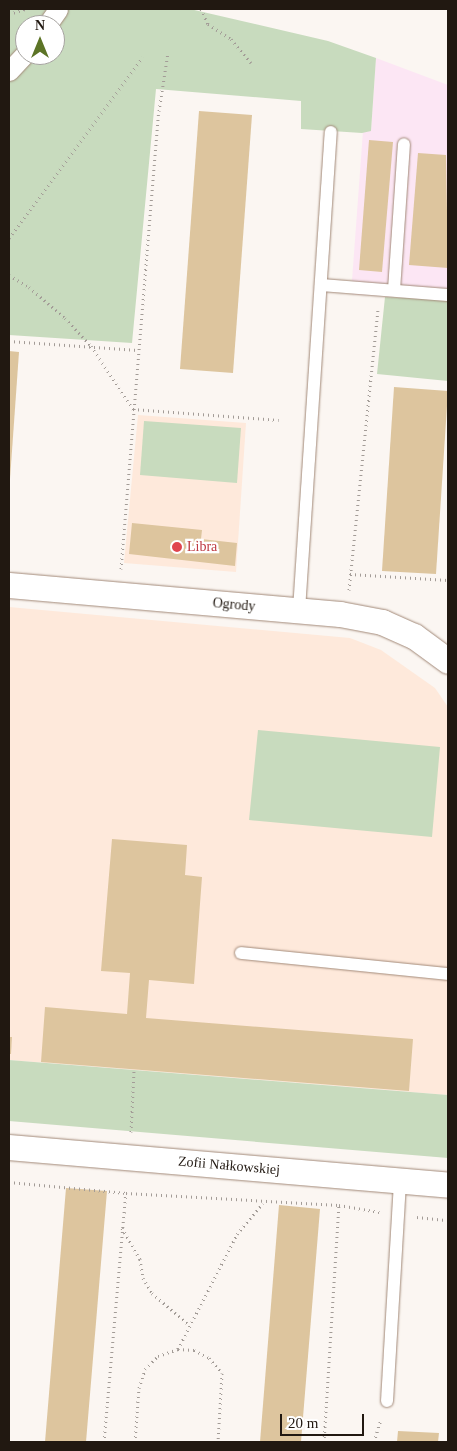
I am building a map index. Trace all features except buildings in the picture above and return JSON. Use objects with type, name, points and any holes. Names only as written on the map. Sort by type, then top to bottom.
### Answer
[{"type":"street","name":"Ogrody","points":[[9,585],[299,610],[382,622],[414,636],[448,662]]},
{"type":"street","name":"Zofii Nałkowskiej","points":[[9,1147],[448,1185]]},
{"type":"lane","points":[[299,610],[331,132]]},
{"type":"lane","points":[[394,290],[404,144]]},
{"type":"lane","points":[[321,285],[448,295]]},
{"type":"lane","points":[[241,953],[448,974]]},
{"type":"lane","points":[[387,1401],[400,1216],[400,1181]]},
{"type":"path","points":[[9,14],[25,9]]},
{"type":"path","points":[[201,9],[208,24],[231,39],[251,63]]},
{"type":"path","points":[[121,570],[138,350],[168,52]]},
{"type":"path","points":[[9,238],[143,57]]},
{"type":"path","points":[[9,275],[29,287],[91,346],[133,409]]},
{"type":"path","points":[[349,592],[381,290]]},
{"type":"path","points":[[9,341],[138,350]]},
{"type":"path","points":[[133,409],[279,420]]},
{"type":"path","points":[[350,574],[448,580]]},
{"type":"path","points":[[131,1135],[134,1070]]},
{"type":"path","points":[[9,1182],[126,1193],[339,1205],[400,1216],[448,1220]]},
{"type":"path","points":[[104,1442],[126,1193]]},
{"type":"path","points":[[178,1349],[188,1324],[237,1234],[263,1202]]},
{"type":"path","points":[[324,1442],[339,1205]]},
{"type":"path","points":[[122,1228],[140,1259],[143,1278],[152,1293],[188,1324]]},
{"type":"path","points":[[135,1442],[139,1388],[145,1369],[158,1356],[178,1349],[194,1350],[209,1358],[222,1373],[218,1442]]},
{"type":"shaded area","points":[[376,58],[448,85],[448,300],[351,294],[363,131],[371,131]]},
{"type":"shaded area","points":[[138,415],[246,423],[236,572],[124,563]]},
{"type":"shaded area","points":[[9,607],[350,638],[381,650],[435,688],[448,707],[448,1095],[9,1060]]},
{"type":"green space","points":[[9,9],[190,9],[328,41],[376,58],[371,131],[362,133],[301,129],[301,101],[156,89],[132,343],[9,335]]},
{"type":"green space","points":[[385,297],[448,300],[448,381],[377,374]]},
{"type":"green space","points":[[144,421],[241,428],[237,483],[140,475]]},
{"type":"green space","points":[[258,730],[440,747],[432,837],[249,820]]},
{"type":"green space","points":[[9,1060],[448,1095],[448,1158],[9,1121]]},
{"type":"place","name":"Libra","points":[[177,547]]}]
